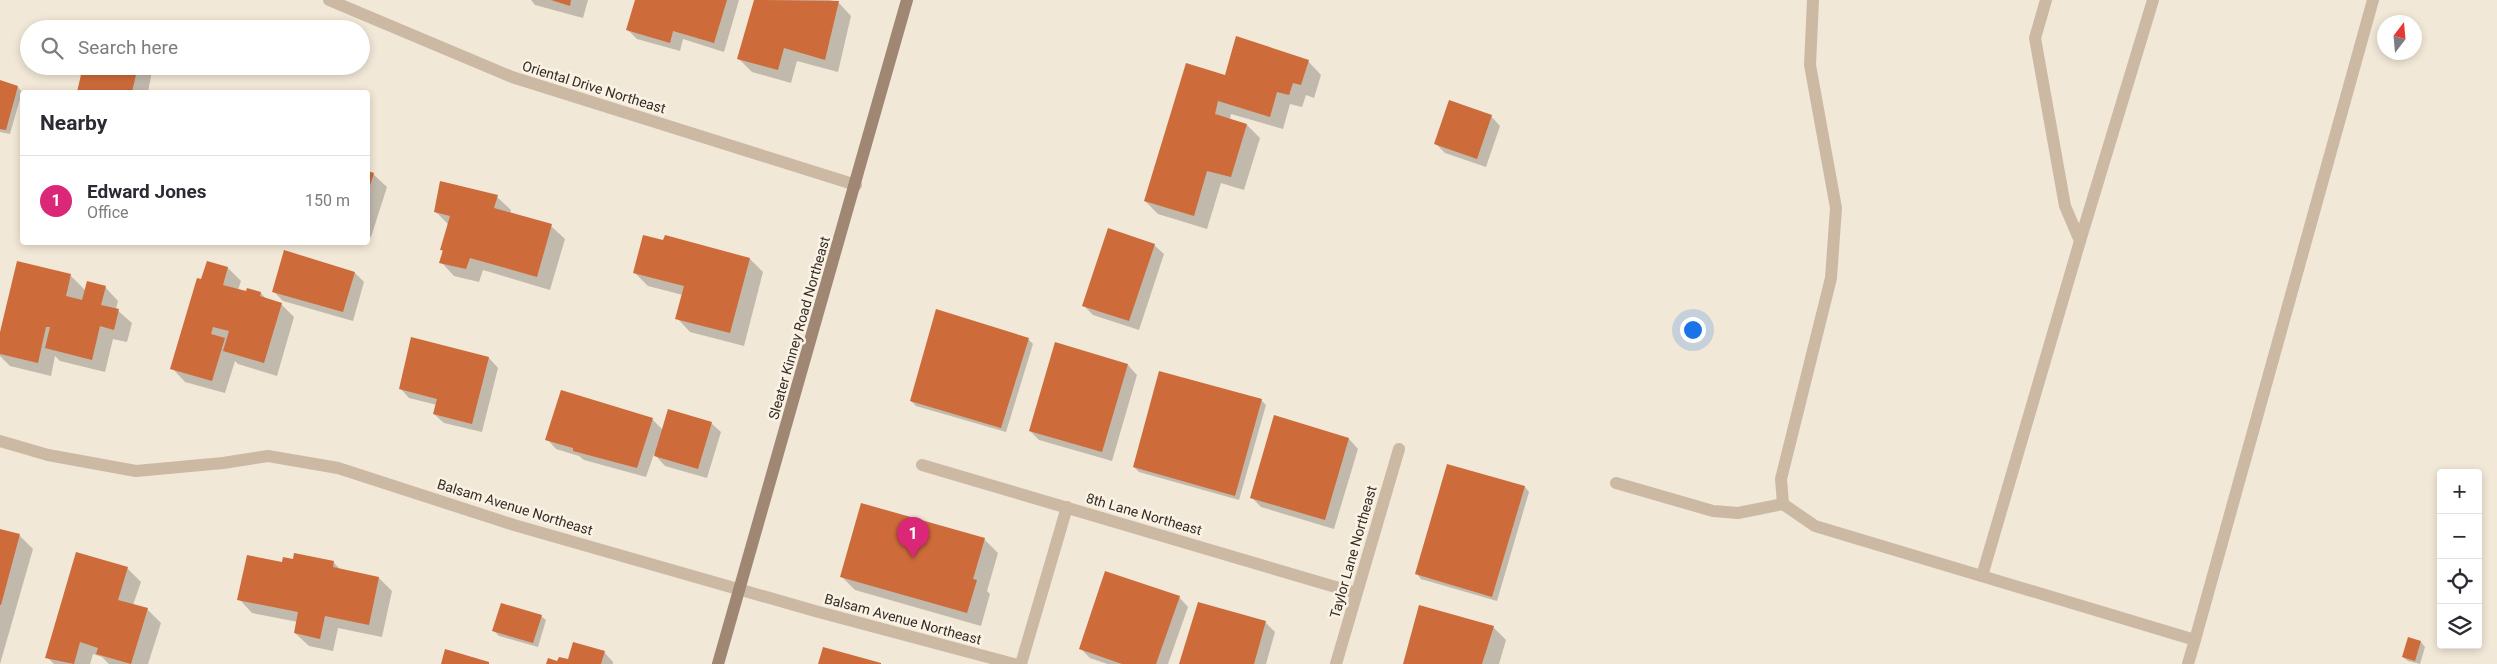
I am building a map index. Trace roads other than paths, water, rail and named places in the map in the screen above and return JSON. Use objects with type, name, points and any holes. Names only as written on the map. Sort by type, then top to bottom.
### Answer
[{"type":"street","name":"Oriental Drive Northeast","points":[[329,0],[512,77],[856,185]]},
{"type":"street","name":"Sleater Kinney Road Northeast","points":[[718,664],[908,0]]},
{"type":"street","points":[[1783,504],[1781,479],[1831,278],[1836,208],[1810,65],[1814,0]]},
{"type":"street","points":[[2046,0],[2035,38],[2065,206],[2080,241]]},
{"type":"street","points":[[1982,576],[2153,0]]},
{"type":"street","points":[[2188,664],[2373,0]]},
{"type":"street","name":"Balsam Avenue Northeast","points":[[0,441],[48,455],[136,471],[224,463],[268,456],[338,468],[514,525],[1014,664]]},
{"type":"street","name":"Taylor Lane Northeast","points":[[1336,664],[1399,449]]},
{"type":"street","name":"8th Lane Northeast","points":[[922,465],[1356,593]]},
{"type":"street","points":[[1616,483],[1713,511],[1738,513],[1783,504],[1815,526],[2194,640]]},
{"type":"street","points":[[1021,664],[1067,507]]},
{"type":"place","name":"Edward Jones","points":[[913,558]]}]
